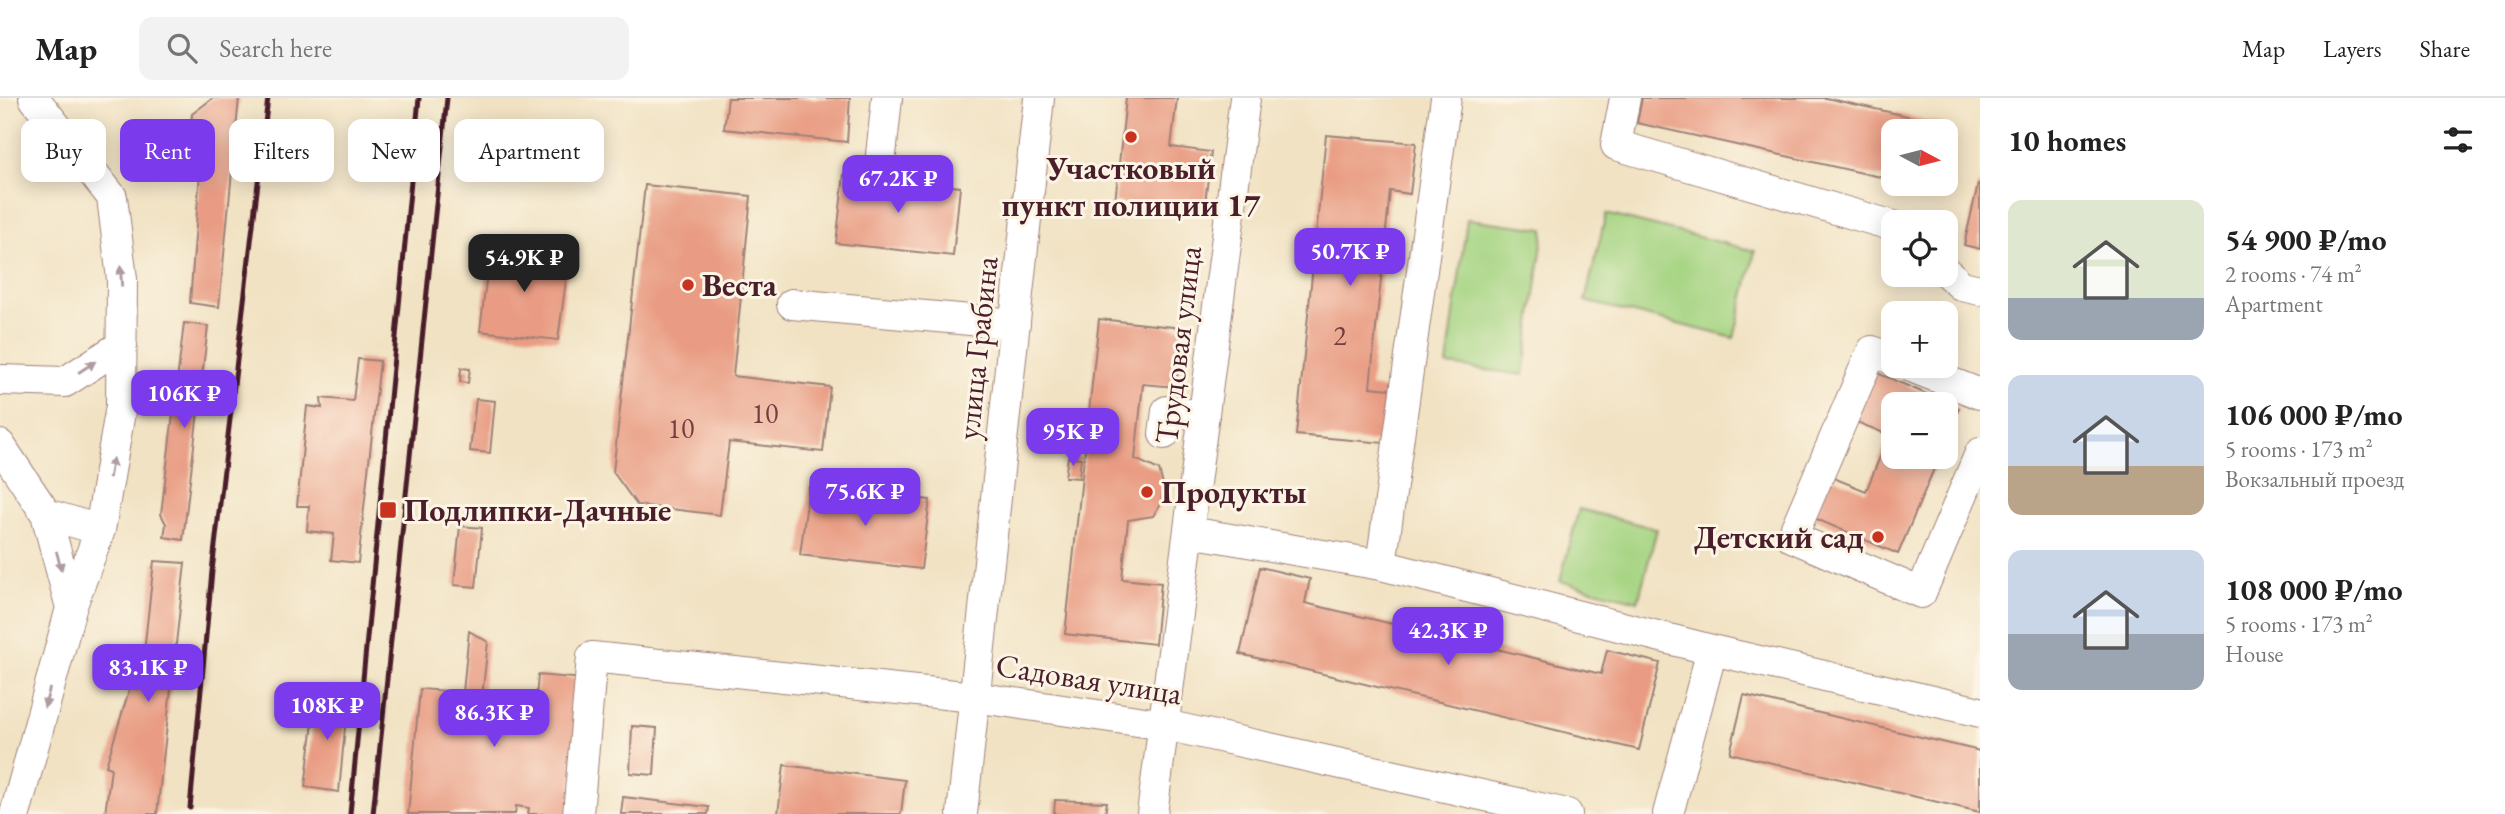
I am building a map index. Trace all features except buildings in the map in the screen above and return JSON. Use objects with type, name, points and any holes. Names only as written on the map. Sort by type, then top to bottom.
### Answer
[{"type":"street","points":[[880,174],[887,98]]},
{"type":"street","name":"улица Грабина","points":[[962,814],[1039,98]]},
{"type":"street","name":"Трудовая улица","points":[[1152,814],[1245,98]]},
{"type":"street","points":[[1381,565],[1446,98]]},
{"type":"street","points":[[1625,98],[1616,145],[1881,222]]},
{"type":"street","points":[[15,814],[71,608],[100,530],[121,406],[122,279],[112,197],[39,104]]},
{"type":"street","points":[[1958,282],[1980,290]]},
{"type":"street","points":[[792,304],[1015,324]]},
{"type":"street","points":[[0,380],[65,382],[122,345]]},
{"type":"street","points":[[1881,354],[1872,351],[1792,537],[1922,593],[1972,494],[1980,453]]},
{"type":"street","points":[[1939,378],[1980,394]]},
{"type":"street","points":[[1164,434],[1167,411],[1204,416]]},
{"type":"street","points":[[0,445],[46,514],[71,608]]},
{"type":"street","points":[[46,514],[100,530]]},
{"type":"street","points":[[1190,532],[1381,565],[1712,649],[1980,712]]},
{"type":"street","points":[[1668,814],[1712,649]]},
{"type":"street","name":"Садовая улица","points":[[578,814],[593,657],[974,697],[1165,725],[1567,814]]},
{"type":"green space","points":[[1606,214],[1755,251],[1734,338],[1585,301]]},
{"type":"green space","points":[[1467,219],[1544,229],[1524,375],[1447,365]]},
{"type":"green space","points":[[1579,509],[1657,529],[1638,601],[1560,581]]},
{"type":"railway","points":[[190,808],[212,571],[268,98]]},
{"type":"railway","points":[[350,814],[419,98]]},
{"type":"railway","points":[[373,814],[447,98]]},
{"type":"place","name":"Участковый пункт полиции 17","points":[[1131,137]]},
{"type":"place","name":"Веста","points":[[688,285]]},
{"type":"place","name":"Продукты","points":[[1147,492]]},
{"type":"place","name":"Подлипки-Дачные","points":[[388,510]]},
{"type":"place","name":"Детский сад","points":[[1878,537]]}]
